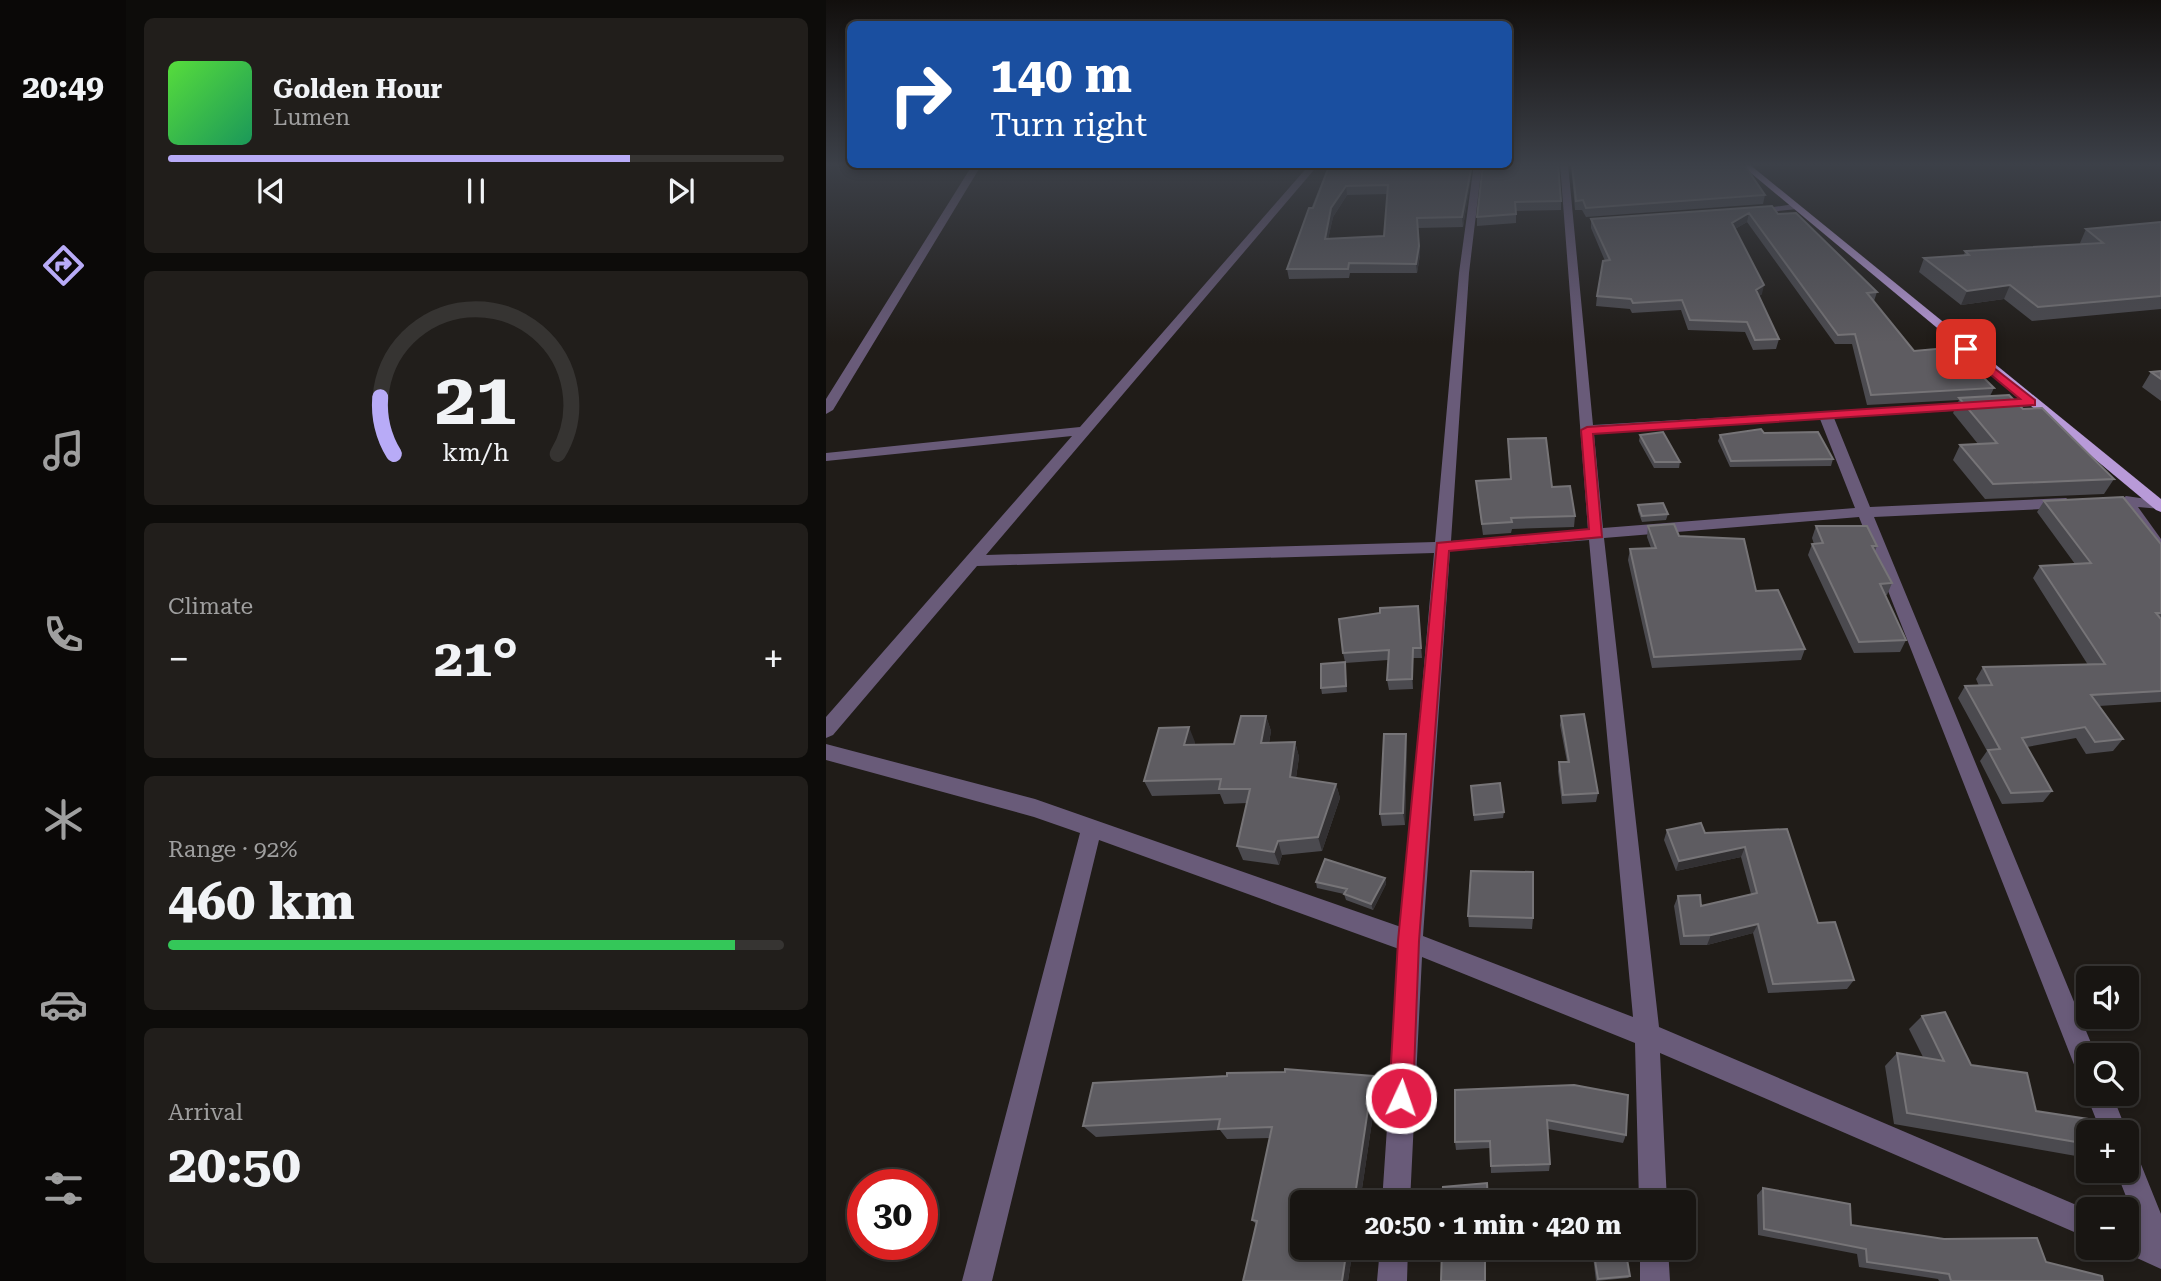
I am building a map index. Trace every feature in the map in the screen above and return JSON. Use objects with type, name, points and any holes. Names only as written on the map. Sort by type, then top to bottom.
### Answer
[{"type":"main road","points":[[1814,224],[2160,506]]},
{"type":"street","points":[[826,410],[941,224]]},
{"type":"street","points":[[826,730],[1263,224]]},
{"type":"street","points":[[1397,1190],[1408,941],[1459,373],[1468,224]]},
{"type":"street","points":[[1575,224],[1587,430],[1647,1035],[1653,1190]]},
{"type":"street","points":[[1587,430],[2031,402]]},
{"type":"street","points":[[1825,414],[2078,1043]]},
{"type":"street","points":[[826,457],[1084,431]]},
{"type":"street","points":[[2160,506],[2119,501],[2161,551]]},
{"type":"street","points":[[972,561],[1442,547],[1864,512],[2084,503]]},
{"type":"street","points":[[826,752],[1035,808],[1408,941],[1647,1035],[2076,1219]]},
{"type":"street","points":[[976,1281],[1092,828]]},
{"type":"street","points":[[2135,1183],[2161,1248]]},
{"type":"street","points":[[2139,1246],[2161,1255]]},
{"type":"street","points":[[1392,1281],[1393,1260]]},
{"type":"street","points":[[1654,1260],[1655,1281]]},
{"type":"building","points":[[1303,224],[1328,224],[1325,239],[1384,236],[1385,224],[1417,224],[1419,246],[1416,264],[1349,263],[1348,269],[1287,269]]},
{"type":"building","points":[[1593,224],[1732,224],[1764,285],[1756,290],[1779,339],[1755,340],[1747,322],[1690,320],[1682,300],[1633,303],[1631,299],[1597,296],[1603,261],[1610,260]]},
{"type":"building","points":[[1757,224],[1807,224],[1877,292],[1867,293],[1914,351],[1947,348],[1976,376],[1981,375],[1994,388],[1871,395],[1855,334],[1838,335]]},
{"type":"building","points":[[2161,224],[2161,296],[2038,307],[2010,285],[1967,291],[1924,258],[1969,255],[1965,251],[2103,243],[2086,229]]},
{"type":"building","points":[[2161,371],[2161,379],[2151,372]]},
{"type":"building","points":[[2009,395],[2023,409],[2042,408],[2114,479],[1993,484],[1960,445],[1997,443],[1959,398]]},
{"type":"building","points":[[1761,429],[1764,433],[1818,432],[1833,459],[1731,461],[1720,435]]},
{"type":"building","points":[[1663,432],[1680,462],[1655,462],[1640,435]]},
{"type":"building","points":[[1546,438],[1552,487],[1570,486],[1575,516],[1511,518],[1512,522],[1482,524],[1476,481],[1511,479],[1508,439]]},
{"type":"building","points":[[2123,497],[2161,544],[2161,613],[2156,613],[2161,619],[2161,691],[2091,695],[2123,739],[2095,742],[2085,727],[2022,738],[2052,791],[2011,793],[1988,750],[2000,749],[1965,686],[1992,685],[1983,667],[2105,664],[2040,566],[2091,563],[2044,501]]},
{"type":"building","points":[[1663,503],[1668,514],[1642,516],[1638,505]]},
{"type":"building","points":[[1674,524],[1679,536],[1744,539],[1756,591],[1778,590],[1805,649],[1654,657],[1630,549],[1656,548],[1648,526]]},
{"type":"building","points":[[1816,526],[1867,526],[1877,546],[1872,546],[1892,583],[1880,584],[1906,640],[1859,642],[1812,544],[1823,543]]},
{"type":"building","points":[[1418,606],[1421,648],[1413,648],[1412,679],[1387,680],[1389,650],[1343,653],[1339,619],[1380,613],[1380,608]]},
{"type":"building","points":[[1345,662],[1346,686],[1321,688],[1321,664]]},
{"type":"building","points":[[1584,714],[1598,793],[1563,795],[1559,762],[1569,762],[1561,716]]},
{"type":"building","points":[[1241,716],[1266,716],[1261,743],[1295,742],[1290,777],[1336,784],[1318,837],[1278,841],[1274,852],[1237,846],[1250,789],[1219,789],[1221,779],[1144,781],[1159,728],[1189,727],[1184,745],[1234,744]]},
{"type":"building","points":[[1384,734],[1406,734],[1403,813],[1380,814]]},
{"type":"building","points":[[1500,783],[1504,812],[1474,815],[1471,786]]},
{"type":"building","points":[[1701,823],[1705,833],[1787,829],[1818,923],[1835,922],[1854,980],[1773,984],[1758,924],[1711,935],[1684,936],[1678,896],[1700,895],[1701,906],[1757,893],[1745,847],[1679,861],[1667,830]]},
{"type":"building","points":[[1325,859],[1385,878],[1371,904],[1344,894],[1347,889],[1316,882]]},
{"type":"building","points":[[1471,871],[1533,872],[1533,918],[1468,916]]},
{"type":"building","points":[[1945,1012],[1971,1065],[2027,1073],[2036,1111],[2088,1119],[2076,1120],[2076,1142],[1907,1113],[1897,1053],[1944,1061],[1922,1016]]},
{"type":"building","points":[[1285,1069],[1373,1076],[1356,1190],[1290,1190],[1290,1260],[1345,1260],[1342,1281],[1243,1281],[1257,1221],[1252,1220],[1272,1127],[1218,1129],[1220,1119],[1083,1126],[1093,1083],[1227,1076],[1227,1073],[1285,1072]]},
{"type":"building","points":[[1574,1085],[1628,1095],[1626,1135],[1547,1120],[1550,1164],[1491,1166],[1490,1141],[1455,1142],[1455,1090]]},
{"type":"building","points":[[1487,1183],[1487,1190],[1443,1190],[1443,1187]]},
{"type":"building","points":[[1763,1188],[1850,1204],[1851,1225],[1944,1239],[2037,1238],[2046,1262],[2102,1276],[2103,1281],[1951,1281],[1949,1274],[1867,1262],[1866,1249],[1764,1229]]},
{"type":"building","points":[[1442,1260],[1485,1260],[1485,1281],[1441,1281]]},
{"type":"building","points":[[1595,1260],[1627,1260],[1630,1276],[1598,1279]]},
{"type":"route","points":[[1401,1098],[1408,941],[1442,547],[1597,533],[1587,430],[2031,402],[1966,349]]}]
